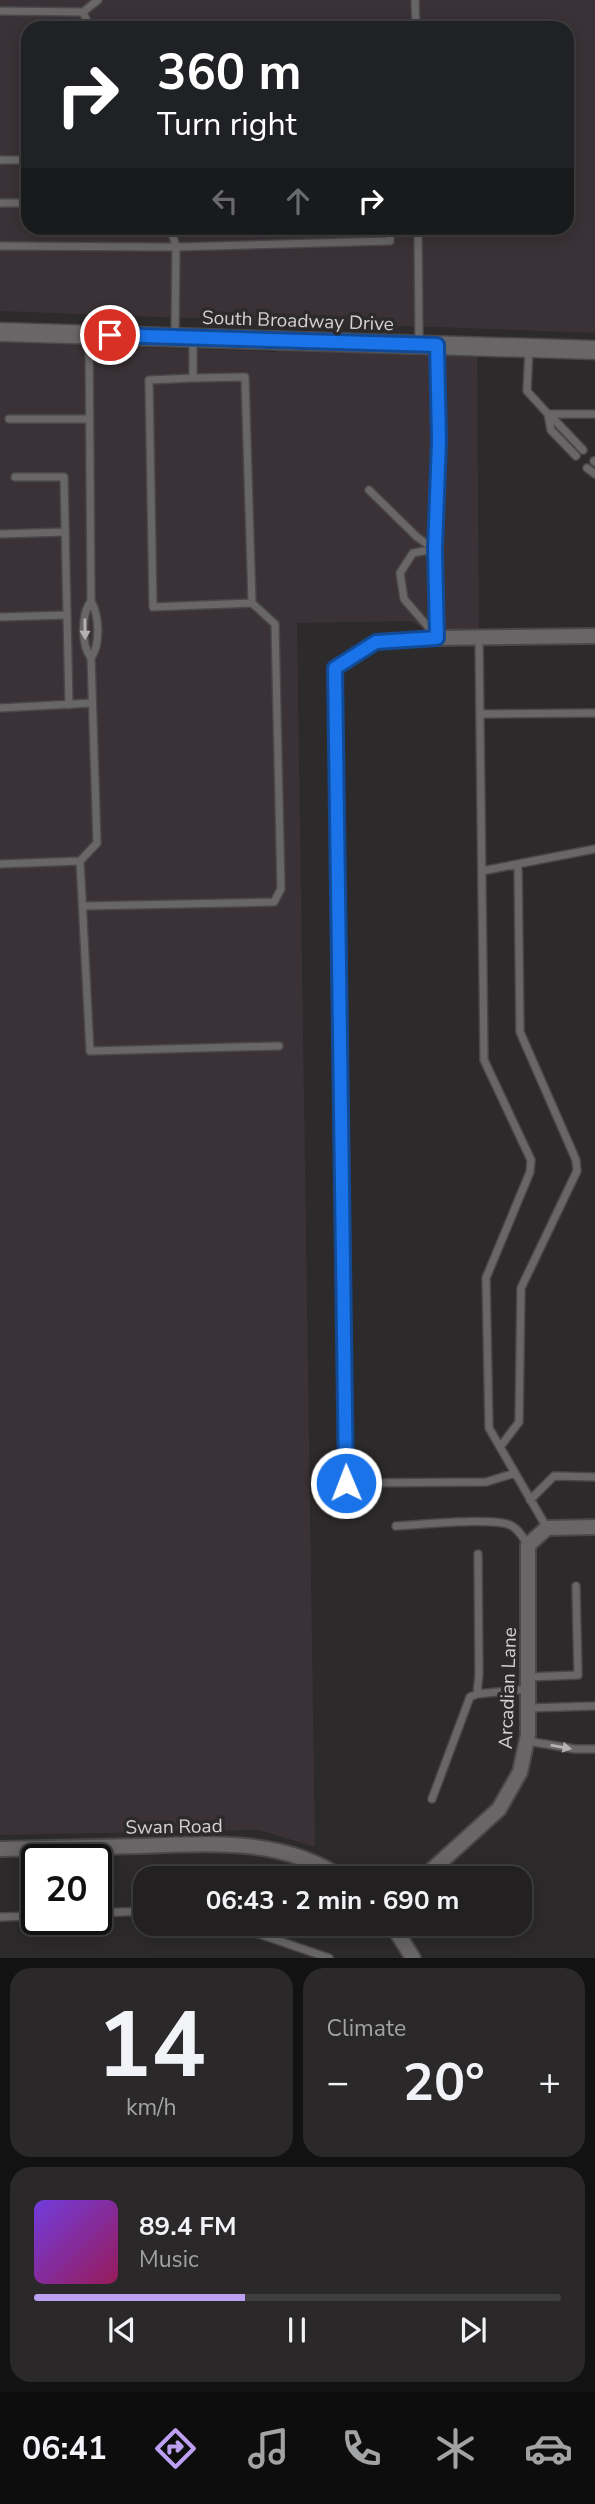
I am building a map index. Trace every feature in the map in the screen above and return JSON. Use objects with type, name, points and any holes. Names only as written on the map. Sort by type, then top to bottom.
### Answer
[{"type":"main road","name":"South Broadway Drive","points":[[0,332],[595,350]]},
{"type":"street","points":[[437,638],[595,636]]},
{"type":"street","points":[[528,1545],[547,1528],[595,1527]]},
{"type":"street","name":"Arcadian Lane","points":[[436,1866],[499,1809],[520,1772],[527,1741],[528,1545]]},
{"type":"street","name":"Swan Road","points":[[0,1849],[225,1844],[265,1847],[319,1866]]},
{"type":"street","points":[[399,1936],[413,1958]]},
{"type":"lane","points":[[0,11],[83,12],[98,0]]},
{"type":"lane","points":[[415,0],[415,21]]},
{"type":"lane","points":[[83,12],[87,21]]},
{"type":"lane","points":[[0,160],[21,160]]},
{"type":"lane","points":[[0,203],[21,203]]},
{"type":"lane","points":[[172,235],[176,247],[184,337],[193,378]]},
{"type":"lane","points":[[0,246],[176,247],[390,241],[390,235]]},
{"type":"lane","points":[[419,235],[439,441],[435,549],[437,638]]},
{"type":"lane","points":[[89,334],[91,601],[96,610],[97,650],[91,658]]},
{"type":"lane","points":[[529,348],[527,391],[583,450]]},
{"type":"lane","points":[[83,906],[274,902],[281,889],[275,624],[252,603],[153,607],[149,380],[245,377],[252,603]]},
{"type":"lane","points":[[548,414],[595,414]]},
{"type":"lane","points":[[548,414],[551,430],[576,456]]},
{"type":"lane","points":[[9,419],[89,419]]},
{"type":"lane","points":[[587,468],[595,474]]},
{"type":"lane","points":[[15,477],[64,477],[69,705]]},
{"type":"lane","points":[[369,490],[417,537],[435,549]]},
{"type":"lane","points":[[0,534],[65,532]]},
{"type":"lane","points":[[435,549],[413,554],[400,573],[404,599],[437,638]]},
{"type":"lane","points":[[0,864],[80,861],[97,843],[91,658],[85,650],[84,610],[91,601]]},
{"type":"lane","points":[[0,617],[66,615]]},
{"type":"lane","points":[[479,637],[484,1060],[531,1160],[530,1172],[486,1278],[489,1428],[547,1528]]},
{"type":"lane","points":[[437,638],[376,642],[335,668],[346,1483],[486,1482],[515,1473]]},
{"type":"lane","points":[[0,708],[92,703]]},
{"type":"lane","points":[[480,714],[595,713]]},
{"type":"lane","points":[[482,871],[595,849]]},
{"type":"lane","points":[[80,861],[90,1051],[279,1046]]},
{"type":"lane","points":[[500,1447],[519,1422],[521,1288],[577,1171],[576,1160],[520,1032],[518,864]]},
{"type":"lane","points":[[530,1500],[554,1476],[595,1477]]},
{"type":"lane","points":[[396,1526],[478,1522],[509,1524],[517,1529],[528,1545]]},
{"type":"lane","points":[[477,1694],[478,1554]]},
{"type":"lane","points":[[432,1799],[470,1697],[528,1683],[578,1675],[576,1586]]},
{"type":"lane","points":[[528,1708],[595,1706]]},
{"type":"lane","points":[[527,1741],[575,1749],[595,1749]]},
{"type":"lane","points":[[112,1912],[133,1911]]},
{"type":"lane","points":[[0,1917],[21,1916]]},
{"type":"lane","points":[[265,1936],[329,1958]]},
{"type":"shaded area","points":[[0,0],[595,0],[595,333],[0,311]]},
{"type":"shaded area","points":[[277,340],[477,346],[479,637],[437,638],[411,621],[297,623],[315,1847],[259,1830],[0,1835],[0,342],[276,352]]},
{"type":"route","points":[[110,335],[437,345],[437,638],[376,642],[335,668],[346,1483]]}]
